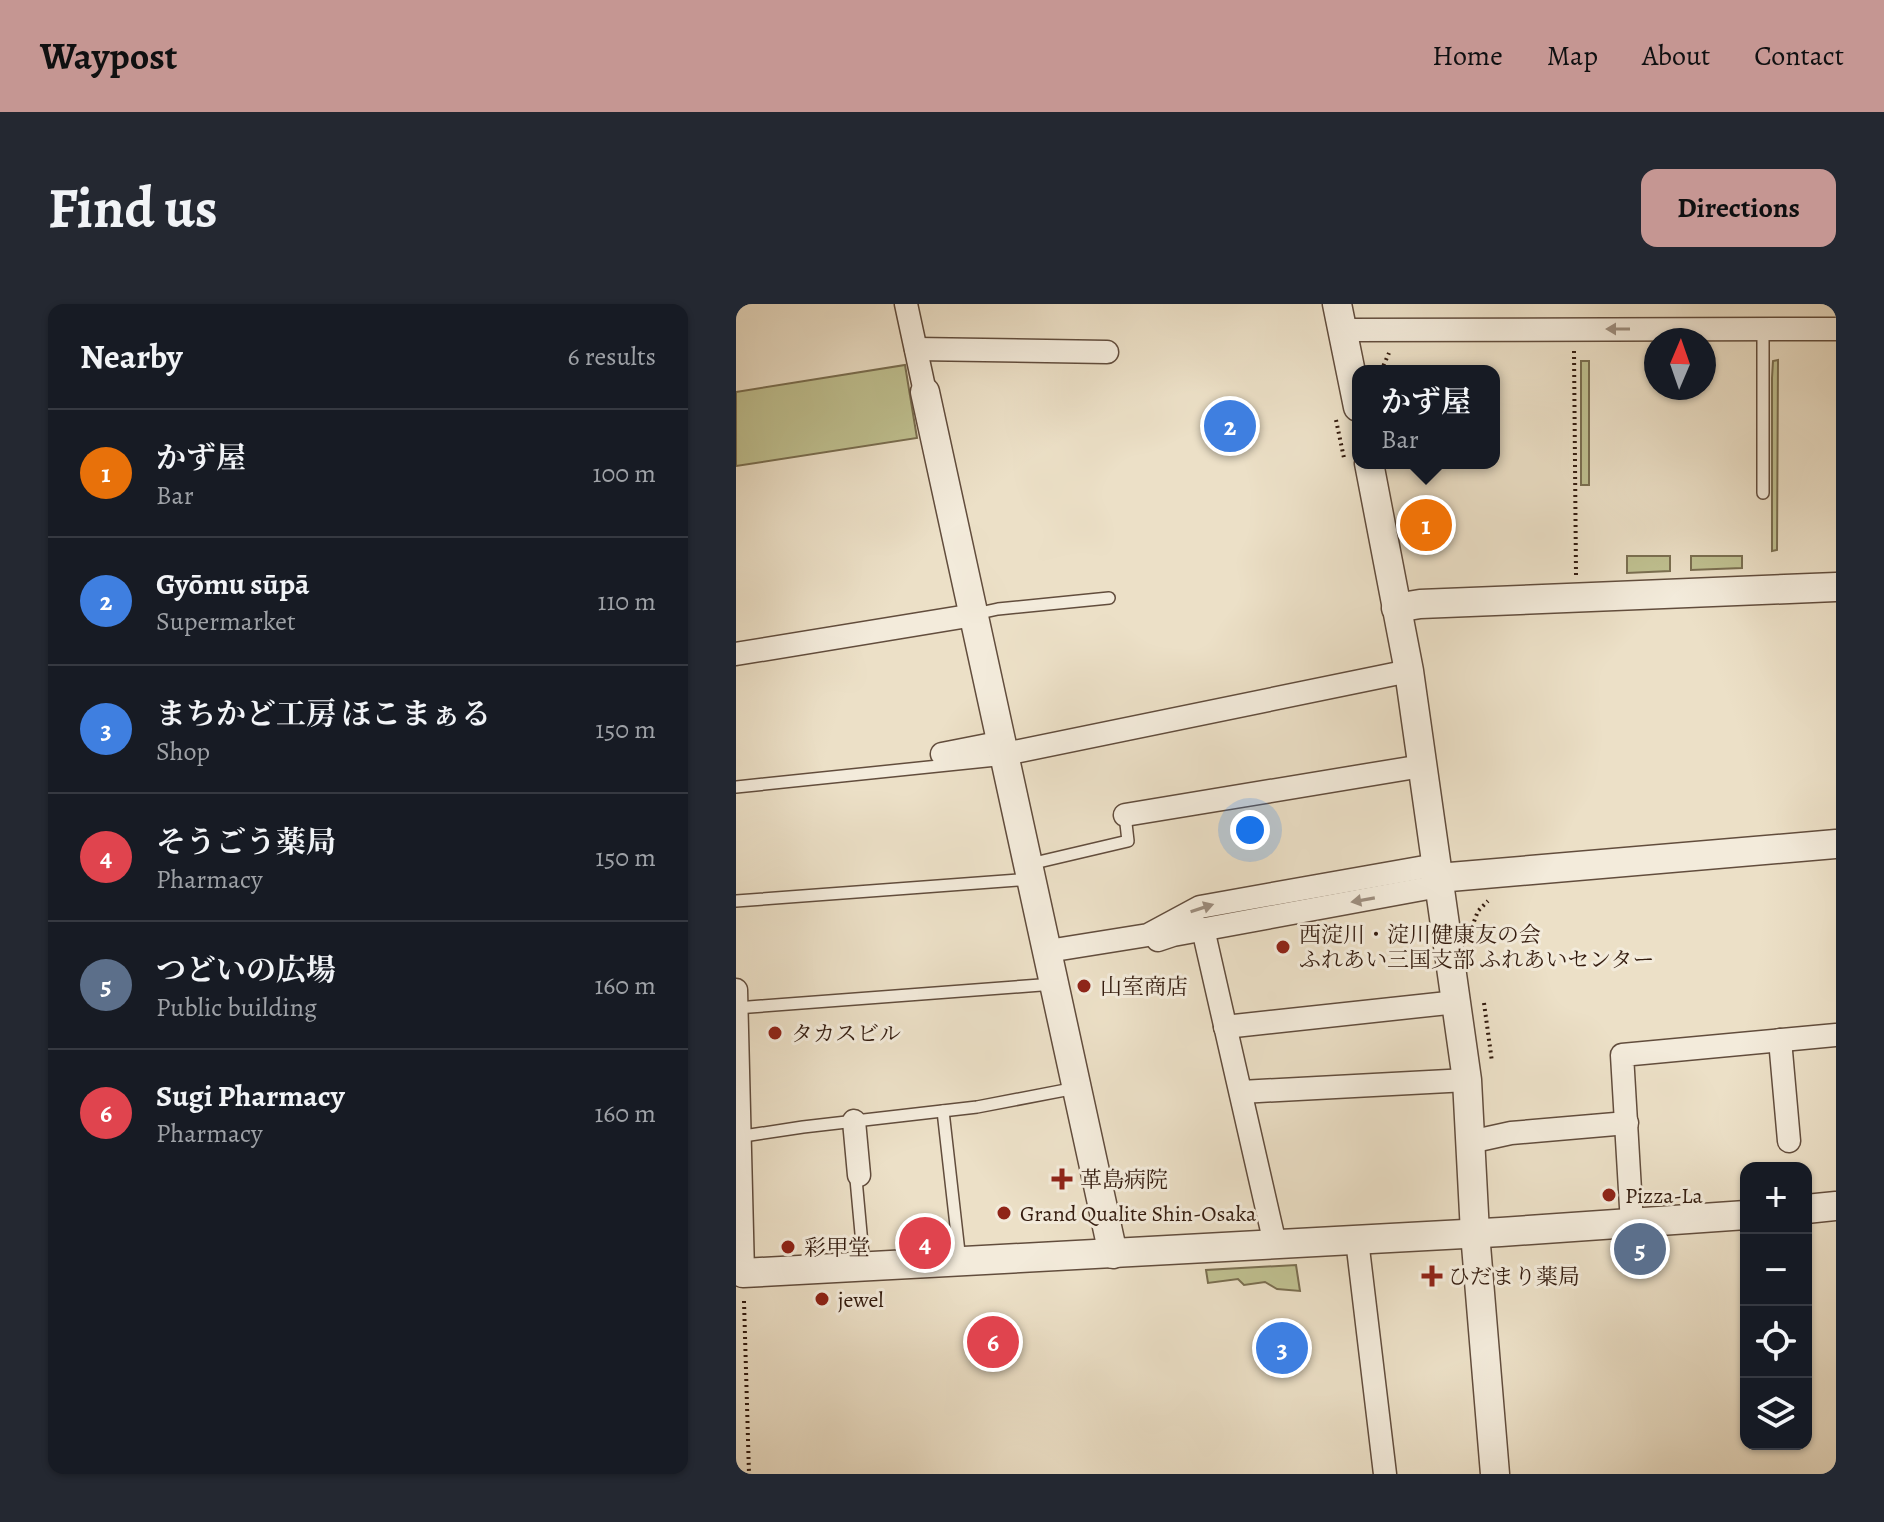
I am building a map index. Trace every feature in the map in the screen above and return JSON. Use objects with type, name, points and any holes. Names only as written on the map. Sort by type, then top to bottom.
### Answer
[{"type":"street","points":[[906,304],[1113,1254]]},
{"type":"street","points":[[1352,377],[1340,317],[1574,329],[1836,329]]},
{"type":"street","points":[[916,349],[1107,352]]},
{"type":"street","points":[[1370,469],[1409,671],[1438,876],[1470,1002],[1467,1080],[1470,1142],[1495,1474]]},
{"type":"street","points":[[1396,608],[1420,604],[1836,587]]},
{"type":"street","points":[[736,654],[974,615]]},
{"type":"street","points":[[942,754],[1005,751],[1409,671]]},
{"type":"street","points":[[1125,815],[1422,766]]},
{"type":"street","points":[[1050,965],[1148,935],[1200,907],[1438,876],[1836,844]]},
{"type":"street","points":[[1050,965],[1438,876]]},
{"type":"street","points":[[1203,929],[1275,1244]]},
{"type":"street","points":[[736,990],[741,1282],[864,1267],[1740,1215]]},
{"type":"street","points":[[1225,1027],[1470,1002]]},
{"type":"street","points":[[1632,1224],[1622,1055],[1836,1035]]},
{"type":"street","points":[[1780,1040],[1789,1141]]},
{"type":"street","points":[[1241,1092],[1467,1080]]},
{"type":"street","points":[[854,1121],[859,1175]]},
{"type":"street","points":[[1470,1142],[1511,1133],[1627,1123]]},
{"type":"street","points":[[1812,1208],[1836,1206]]},
{"type":"street","points":[[1357,1240],[1385,1474]]},
{"type":"lane","points":[[1763,329],[1763,493]]},
{"type":"lane","points":[[974,615],[998,609],[1109,598]]},
{"type":"lane","points":[[736,787],[1005,751]]},
{"type":"lane","points":[[736,901],[1031,871],[1128,841],[1125,815]]},
{"type":"lane","points":[[736,1008],[1050,965]]},
{"type":"lane","points":[[738,1137],[943,1111],[1077,1088]]},
{"type":"lane","points":[[943,1111],[960,1262]]},
{"type":"lane","points":[[859,1175],[856,1179],[864,1267]]},
{"type":"path","points":[[1574,329],[1576,599]]},
{"type":"path","points":[[1472,928],[1478,911],[1492,898]]},
{"type":"path","points":[[1470,1002],[1493,1062]]},
{"type":"path","points":[[741,1282],[749,1474]]},
{"type":"green space","points":[[1778,360],[1777,550],[1772,551],[1772,378],[1773,361]]},
{"type":"green space","points":[[1581,361],[1589,361],[1589,485],[1581,485]]},
{"type":"green space","points":[[905,365],[917,438],[736,466],[736,392]]},
{"type":"green space","points":[[1627,556],[1670,556],[1670,571],[1627,573]]},
{"type":"green space","points":[[1691,556],[1742,556],[1742,568],[1691,570]]},
{"type":"green space","points":[[1296,1265],[1300,1291],[1277,1289],[1265,1282],[1244,1285],[1238,1279],[1208,1283],[1206,1270]]},
{"type":"place","name":"Gyōmu sūpā","points":[[1230,426]]},
{"type":"place","name":"かず屋","points":[[1426,525]]},
{"type":"place","name":"西淀川・淀川健康友の会 ふれあい三国支部 ふれあいセンター","points":[[1283,947]]},
{"type":"place","name":"山室商店","points":[[1084,986]]},
{"type":"place","name":"タカスビル","points":[[775,1033]]},
{"type":"place","name":"革島病院","points":[[1062,1179]]},
{"type":"place","name":"Pizza-La","points":[[1609,1195]]},
{"type":"place","name":"Grand Qualite Shin-Osaka","points":[[1004,1213]]},
{"type":"place","name":"そうごう薬局","points":[[925,1243]]},
{"type":"place","name":"彩甲堂","points":[[788,1247]]},
{"type":"place","name":"つどいの広場","points":[[1640,1249]]},
{"type":"place","name":"ひだまり薬局","points":[[1432,1276]]},
{"type":"place","name":"jewel","points":[[822,1299]]},
{"type":"place","name":"Sugi Pharmacy","points":[[993,1342]]},
{"type":"place","name":"まちかど工房 ほこまぁる","points":[[1282,1348]]}]
